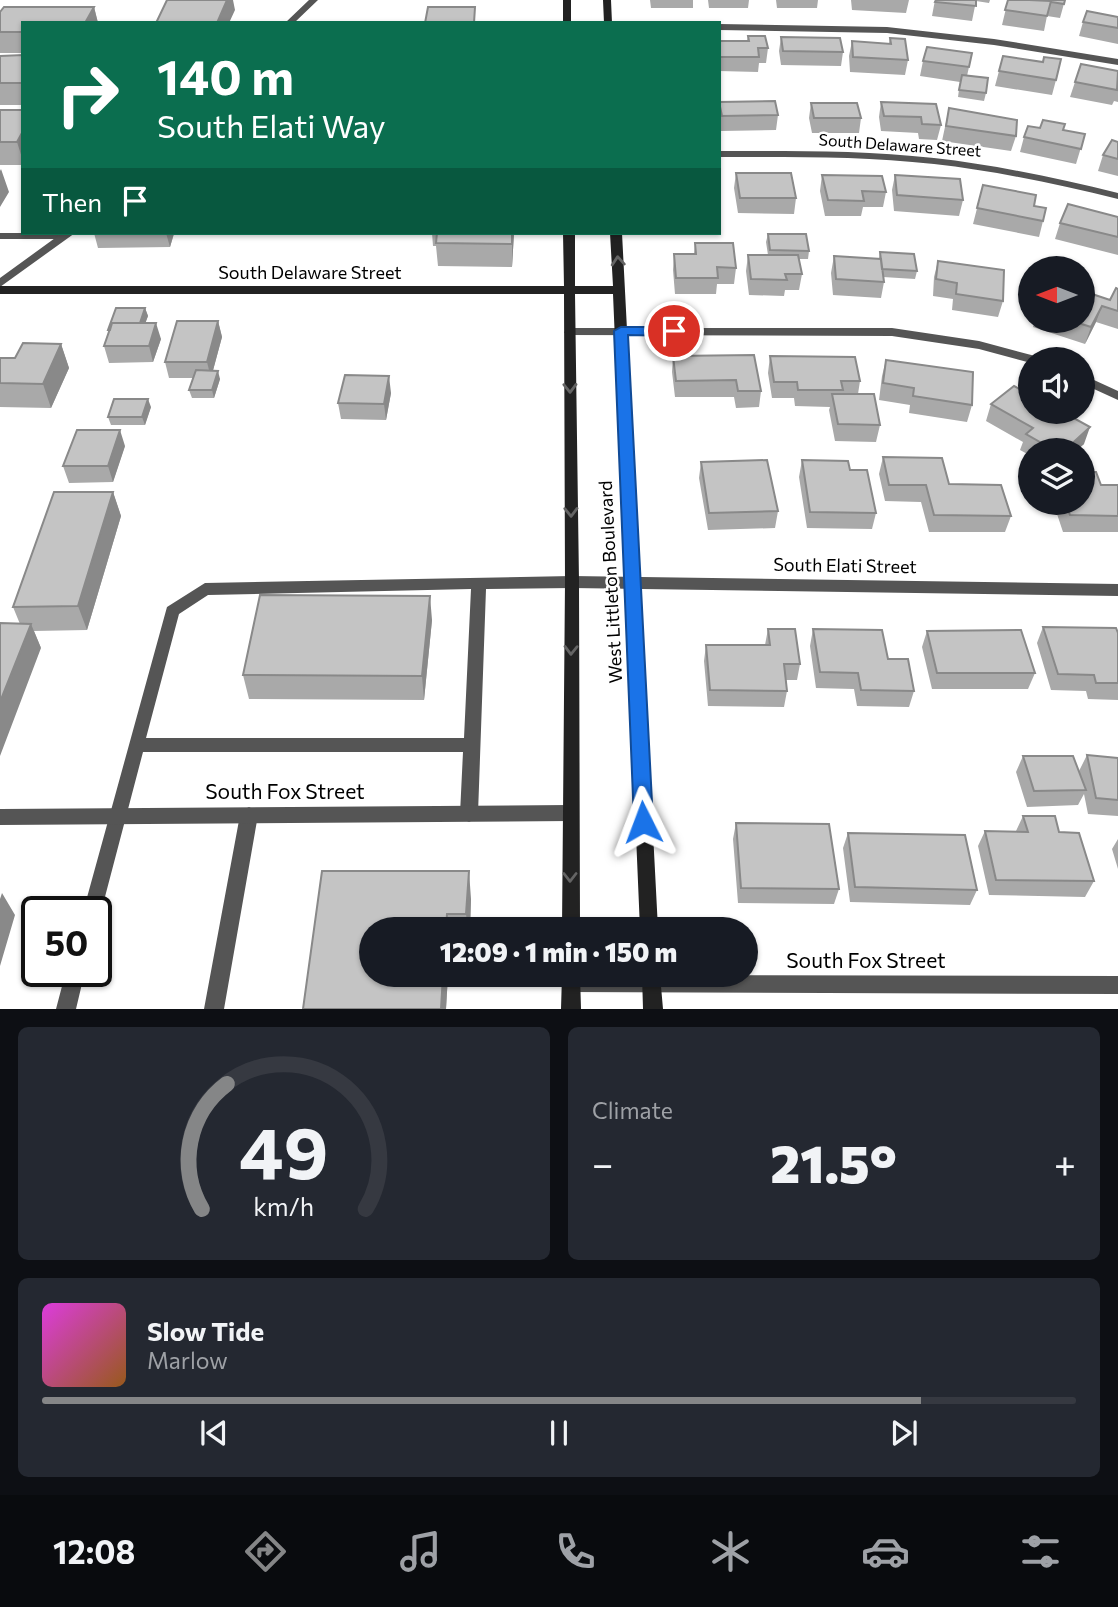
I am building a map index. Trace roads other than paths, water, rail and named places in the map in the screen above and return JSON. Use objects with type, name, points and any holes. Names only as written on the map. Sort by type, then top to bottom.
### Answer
[{"type":"main road","points":[[567,0],[567,21]]},
{"type":"main road","points":[[607,0],[608,21]]},
{"type":"main road","name":"West Littleton Boulevard","points":[[569,235],[572,582],[570,917]]},
{"type":"main road","name":"West Littleton Boulevard","points":[[616,235],[648,917]]},
{"type":"main road","name":"South Delaware Street","points":[[0,290],[620,290]]},
{"type":"main road","points":[[571,987],[571,1009]]},
{"type":"main road","points":[[652,987],[653,1009]]},
{"type":"street","points":[[291,21],[314,0]]},
{"type":"street","points":[[721,27],[887,30],[994,42],[1118,62]]},
{"type":"street","name":"South Delaware Street","points":[[721,154],[836,154],[932,160],[997,169],[1118,196]]},
{"type":"street","points":[[0,236],[33,235]]},
{"type":"street","points":[[0,284],[65,235]]},
{"type":"street","points":[[570,332],[891,332],[979,345],[1018,356]]},
{"type":"street","points":[[1095,385],[1118,396]]},
{"type":"street","name":"South Elati Street","points":[[96,896],[172,611],[205,589],[631,582],[1118,590]]},
{"type":"street","points":[[469,814],[479,583]]},
{"type":"street","points":[[137,746],[472,745]]},
{"type":"street","name":"South Fox Street","points":[[0,817],[570,813]]},
{"type":"street","points":[[214,1009],[249,815]]},
{"type":"street","name":"South Fox Street","points":[[758,980],[1118,985]]},
{"type":"street","points":[[66,1009],[72,987]]}]
